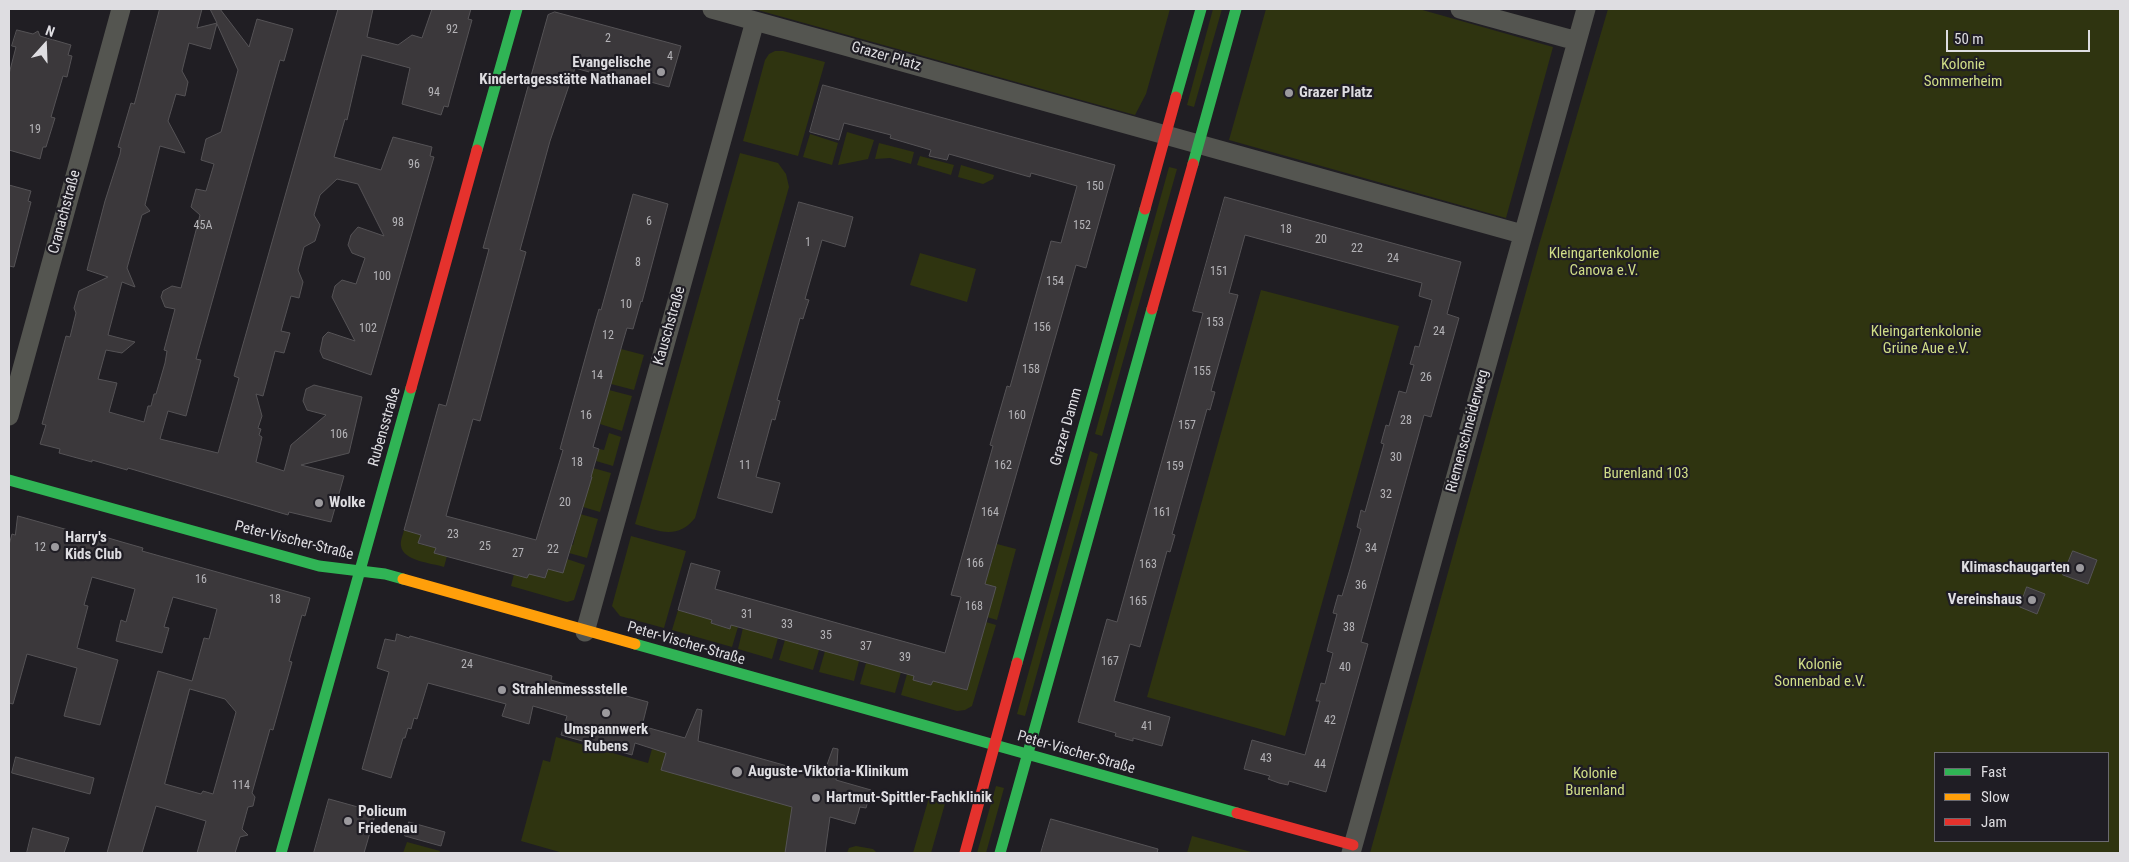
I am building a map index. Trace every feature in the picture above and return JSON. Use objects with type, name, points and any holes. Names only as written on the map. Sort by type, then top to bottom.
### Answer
[{"type":"street","name":"Cranachstraße","points":[[9,416],[121,9]]},
{"type":"street","name":"Rubensstraße","points":[[282,853],[517,9]]},
{"type":"street","name":"Grazer Platz","points":[[712,9],[1522,234]]},
{"type":"street","name":"Grazer Damm","points":[[965,853],[1201,9]]},
{"type":"street","points":[[1000,853],[1236,9]]},
{"type":"street","points":[[1460,9],[1577,41]]},
{"type":"street","name":"Riemenschneiderweg","points":[[1352,849],[1586,9]]},
{"type":"street","name":"Kauschstraße","points":[[585,632],[755,21]]},
{"type":"street","name":"Peter-Vischer-Straße","points":[[9,480],[319,566],[385,574],[585,632],[1028,755],[1352,849]]},
{"type":"green space","points":[[754,9],[1170,9],[1146,94],[1135,115]]},
{"type":"green space","points":[[1213,9],[1222,9],[1194,107],[1187,105]]},
{"type":"green space","points":[[1266,9],[1419,9],[1553,47],[1506,218],[1229,140]]},
{"type":"green space","points":[[1608,9],[2120,9],[2120,853],[1370,853],[1539,245]]},
{"type":"green space","points":[[775,51],[783,51],[825,62],[798,156],[743,141],[765,60],[769,54]]},
{"type":"green space","points":[[847,132],[874,140],[868,159],[838,165]]},
{"type":"green space","points":[[810,134],[838,143],[832,165],[803,157]]},
{"type":"green space","points":[[879,143],[914,152],[911,164],[890,158],[875,159]]},
{"type":"green space","points":[[740,153],[778,163],[786,174],[789,187],[695,518],[682,529],[667,532],[660,531],[635,524]]},
{"type":"green space","points":[[920,156],[954,165],[951,175],[917,165]]},
{"type":"green space","points":[[961,165],[994,175],[993,179],[983,184],[958,177]]},
{"type":"green space","points":[[1169,167],[1177,169],[1102,436],[1095,434]]},
{"type":"green space","points":[[920,253],[976,269],[967,302],[910,285]]},
{"type":"green space","points":[[1261,290],[1399,326],[1285,736],[1147,697]]},
{"type":"green space","points":[[621,349],[644,355],[634,390],[611,384]]},
{"type":"green space","points":[[609,390],[632,396],[622,431],[600,424]]},
{"type":"green space","points":[[609,433],[621,437],[613,466],[596,461],[599,449],[604,450]]},
{"type":"green space","points":[[1090,451],[1098,454],[1025,716],[1017,714]]},
{"type":"green space","points":[[593,468],[611,473],[600,512],[583,507]]},
{"type":"green space","points":[[580,514],[598,519],[587,558],[569,553],[571,544],[573,545]]},
{"type":"green space","points":[[404,530],[421,535],[419,544],[436,548],[435,553],[447,556],[444,567],[419,561],[407,555],[401,546]]},
{"type":"green space","points":[[631,536],[686,551],[664,628],[620,616],[612,606]]},
{"type":"green space","points":[[997,544],[1016,549],[997,620],[987,617],[985,584]]},
{"type":"green space","points":[[567,559],[585,565],[574,600],[567,602],[511,586],[514,574],[527,578],[529,574],[545,578],[548,569]]},
{"type":"green space","points":[[678,610],[712,620],[711,623],[729,629],[731,625],[738,627],[732,647],[672,630]]},
{"type":"green space","points":[[986,622],[996,625],[972,706],[965,710],[957,711],[901,695],[907,674],[914,676],[913,680],[931,685],[933,681],[967,690]]},
{"type":"green space","points":[[743,628],[778,638],[772,659],[738,649]]},
{"type":"green space","points":[[785,640],[819,650],[813,670],[779,660]]},
{"type":"green space","points":[[825,651],[859,661],[854,681],[819,672]]},
{"type":"green space","points":[[866,663],[901,672],[895,693],[860,684]]},
{"type":"green space","points":[[556,737],[648,763],[652,749],[666,753],[661,770],[798,808],[789,827],[785,853],[563,853],[521,841],[543,760],[550,762]]},
{"type":"green space","points":[[996,786],[1004,788],[986,853],[977,853]]},
{"type":"green space","points":[[930,794],[945,798],[946,800],[931,853],[913,853]]},
{"type":"green space","points":[[1192,836],[1255,853],[1187,853]]},
{"type":"green space","points":[[407,842],[440,851],[439,853],[403,853]]},
{"type":"green space","points":[[856,846],[873,849],[877,853],[847,853],[849,848]]},
{"type":"building","points":[[160,9],[202,9],[197,28],[217,23],[210,9],[220,9],[249,47],[257,19],[293,29],[284,61],[280,60],[196,359],[201,360],[186,416],[168,411],[160,439],[218,453],[239,378],[234,376],[338,9],[373,9],[367,37],[398,45],[412,35],[422,38],[432,9],[471,9],[468,19],[472,20],[448,107],[444,106],[441,115],[402,104],[410,68],[362,55],[347,120],[345,119],[334,157],[381,170],[393,137],[432,147],[430,156],[434,157],[371,375],[323,358],[320,351],[323,337],[328,332],[355,341],[332,297],[335,286],[342,280],[356,284],[365,258],[352,253],[348,245],[351,235],[358,227],[384,236],[358,184],[337,179],[320,195],[314,215],[320,225],[315,241],[304,247],[298,270],[303,282],[299,298],[291,296],[281,331],[290,333],[284,353],[275,351],[263,396],[256,394],[262,416],[258,428],[261,429],[259,435],[262,437],[256,462],[284,471],[291,445],[326,415],[307,410],[303,401],[306,389],[314,385],[362,397],[349,453],[301,465],[344,476],[331,522],[289,512],[288,515],[128,468],[127,470],[59,453],[60,449],[40,444],[46,425],[42,424],[66,336],[70,337],[76,313],[74,308],[79,291],[108,277],[87,270],[105,201],[120,154],[121,148],[118,147],[131,103],[134,104]],"holes":[[[217,24],[238,70],[221,132],[206,139],[201,160],[214,164],[206,191],[196,189],[191,207],[200,215],[181,288],[172,286],[163,291],[161,297],[165,307],[175,309],[164,350],[167,351],[165,363],[156,394],[154,394],[151,406],[148,406],[144,422],[109,412],[117,383],[98,379],[106,350],[122,353],[135,342],[108,335],[122,282],[135,287],[127,268],[142,215],[150,211],[145,205],[160,146],[185,153],[168,121],[176,94],[185,96],[188,82],[182,71],[189,43],[210,49]]]},
{"type":"building","points":[[555,12],[681,46],[669,87],[629,76],[628,83],[575,68],[550,141],[520,250],[526,252],[480,421],[473,419],[446,516],[536,540],[563,450],[560,449],[596,319],[599,309],[601,310],[633,194],[668,204],[642,302],[633,329],[627,328],[622,345],[593,447],[599,449],[592,477],[563,573],[548,569],[545,578],[529,574],[527,578],[434,553],[436,548],[418,543],[421,535],[404,530],[439,404],[446,406],[489,249],[483,248],[548,15]]},
{"type":"building","points":[[17,30],[33,34],[38,31],[40,36],[71,45],[68,55],[72,56],[67,77],[63,76],[51,117],[55,118],[46,147],[43,147],[40,159],[9,150],[9,74],[16,47],[12,46]]},
{"type":"building","points":[[823,85],[1115,165],[1086,268],[1076,265],[985,584],[996,587],[967,690],[933,681],[931,685],[913,680],[914,676],[731,625],[730,629],[711,623],[712,620],[678,610],[691,563],[720,571],[715,589],[945,653],[961,597],[951,595],[993,446],[990,445],[1007,386],[1010,387],[1051,241],[1061,243],[1077,186],[1031,173],[1030,177],[949,154],[947,160],[929,156],[931,150],[890,138],[891,135],[844,123],[839,140],[810,132]]},
{"type":"building","points":[[9,185],[31,191],[28,201],[31,202],[14,267],[9,266]]},
{"type":"building","points":[[1225,197],[1461,262],[1447,314],[1459,318],[1431,417],[1424,415],[1361,642],[1368,644],[1326,792],[1289,781],[1288,785],[1279,783],[1268,779],[1270,776],[1244,769],[1252,740],[1305,755],[1320,701],[1316,701],[1321,683],[1325,684],[1333,653],[1327,651],[1337,614],[1333,613],[1338,595],[1342,596],[1361,529],[1357,527],[1361,510],[1365,512],[1384,444],[1381,443],[1386,425],[1389,426],[1399,391],[1406,393],[1414,365],[1410,364],[1415,346],[1419,347],[1432,300],[1419,296],[1422,283],[1245,235],[1229,293],[1238,295],[1211,391],[1215,392],[1210,410],[1207,409],[1172,534],[1175,535],[1170,552],[1167,551],[1140,647],[1130,644],[1114,701],[1170,717],[1162,746],[1133,738],[1133,741],[1115,736],[1116,733],[1078,722],[1107,619],[1117,622],[1203,313],[1193,311]]},
{"type":"building","points":[[799,202],[853,217],[845,247],[822,240],[805,299],[809,300],[803,319],[800,318],[777,400],[780,401],[775,420],[772,419],[756,477],[780,483],[772,513],[718,498]]},
{"type":"building","points":[[18,516],[104,540],[105,537],[143,548],[142,551],[310,598],[305,616],[302,615],[289,661],[292,662],[273,730],[270,729],[252,793],[255,797],[253,806],[248,807],[242,829],[248,835],[240,837],[235,853],[197,853],[206,821],[156,806],[142,853],[107,853],[158,671],[192,681],[204,638],[209,639],[217,609],[173,597],[164,627],[169,628],[162,653],[116,641],[121,620],[126,622],[135,589],[92,577],[84,605],[88,606],[77,648],[118,660],[100,725],[64,716],[77,668],[27,654],[13,704],[9,703],[9,545],[12,534],[15,535]],"holes":[[[190,689],[225,699],[236,712],[213,794],[203,791],[201,794],[165,784]]]},
{"type":"building","name":"Klimaschaugarten","points":[[2073,551],[2097,560],[2088,584],[2063,575]]},
{"type":"building","name":"Vereinshaus","points":[[2027,587],[2045,594],[2037,614],[2020,607]]},
{"type":"building","points":[[397,634],[552,676],[551,680],[599,694],[601,689],[648,702],[642,726],[685,738],[697,709],[702,710],[698,741],[823,776],[833,748],[838,749],[836,780],[871,790],[866,808],[860,807],[855,824],[830,817],[825,853],[785,853],[792,807],[661,770],[666,753],[635,743],[632,755],[561,735],[567,716],[533,706],[529,724],[502,716],[506,704],[428,683],[417,719],[414,718],[411,729],[408,728],[405,738],[403,738],[391,778],[362,769],[389,672],[377,668],[385,639],[395,641]]},
{"type":"building","points":[[16,757],[94,778],[90,794],[12,773]]},
{"type":"building","name":"Policum Friedenau","points":[[329,799],[376,812],[364,853],[314,853]]},
{"type":"building","points":[[1051,819],[1158,849],[1157,853],[1041,853]]},
{"type":"building","points":[[409,822],[445,832],[441,846],[405,836]]},
{"type":"building","points":[[33,828],[69,838],[64,853],[27,853]]},
{"type":"traffic: fast","points":[[477,150],[517,9]]},
{"type":"traffic: fast","points":[[1176,97],[1201,9]]},
{"type":"traffic: fast","points":[[1193,164],[1236,9]]},
{"type":"traffic: fast","points":[[1017,663],[1145,209]]},
{"type":"traffic: fast","points":[[1000,853],[1152,309]]},
{"type":"traffic: fast","points":[[281,853],[411,388]]},
{"type":"traffic: fast","points":[[9,480],[319,566],[385,574],[403,579]]},
{"type":"traffic: fast","points":[[635,644],[1237,813]]},
{"type":"traffic: slow","points":[[403,579],[635,644]]},
{"type":"traffic: jam","points":[[1145,209],[1176,97]]},
{"type":"traffic: jam","points":[[411,388],[477,150]]},
{"type":"traffic: jam","points":[[1152,309],[1193,164]]},
{"type":"traffic: jam","points":[[965,853],[1017,663]]},
{"type":"traffic: jam","points":[[1237,813],[1353,845]]},
{"type":"place","name":"Evangelische Kindertagesstätte Nathanael","points":[[661,72]]},
{"type":"place","name":"Grazer Platz","points":[[1289,93]]},
{"type":"place","name":"Wolke","points":[[319,503]]},
{"type":"place","name":"Harry's Kids Club","points":[[55,547]]},
{"type":"place","name":"Klimaschaugarten","points":[[2080,568]]},
{"type":"place","name":"Vereinshaus","points":[[2032,600]]},
{"type":"place","name":"Strahlenmessstelle","points":[[502,690]]},
{"type":"place","name":"Umspannwerk Rubens","points":[[606,713]]},
{"type":"place","name":"Auguste-Viktoria-Klinikum","points":[[737,772]]},
{"type":"place","name":"Hartmut-Spittler-Fachklinik","points":[[816,798]]},
{"type":"place","name":"Policum Friedenau","points":[[348,821]]},
{"type":"park label","name":"Kolonie Sommerheim","points":[[1963,74]]},
{"type":"park label","name":"Kleingartenkolonie Canova e.V.","points":[[1604,262]]},
{"type":"park label","name":"Kleingartenkolonie Grüne Aue e.V.","points":[[1926,340]]},
{"type":"park label","name":"Burenland 103","points":[[1646,474]]},
{"type":"park label","name":"Kolonie Sonnenbad e.V.","points":[[1820,674]]},
{"type":"park label","name":"Kolonie Burenland","points":[[1595,782]]}]
